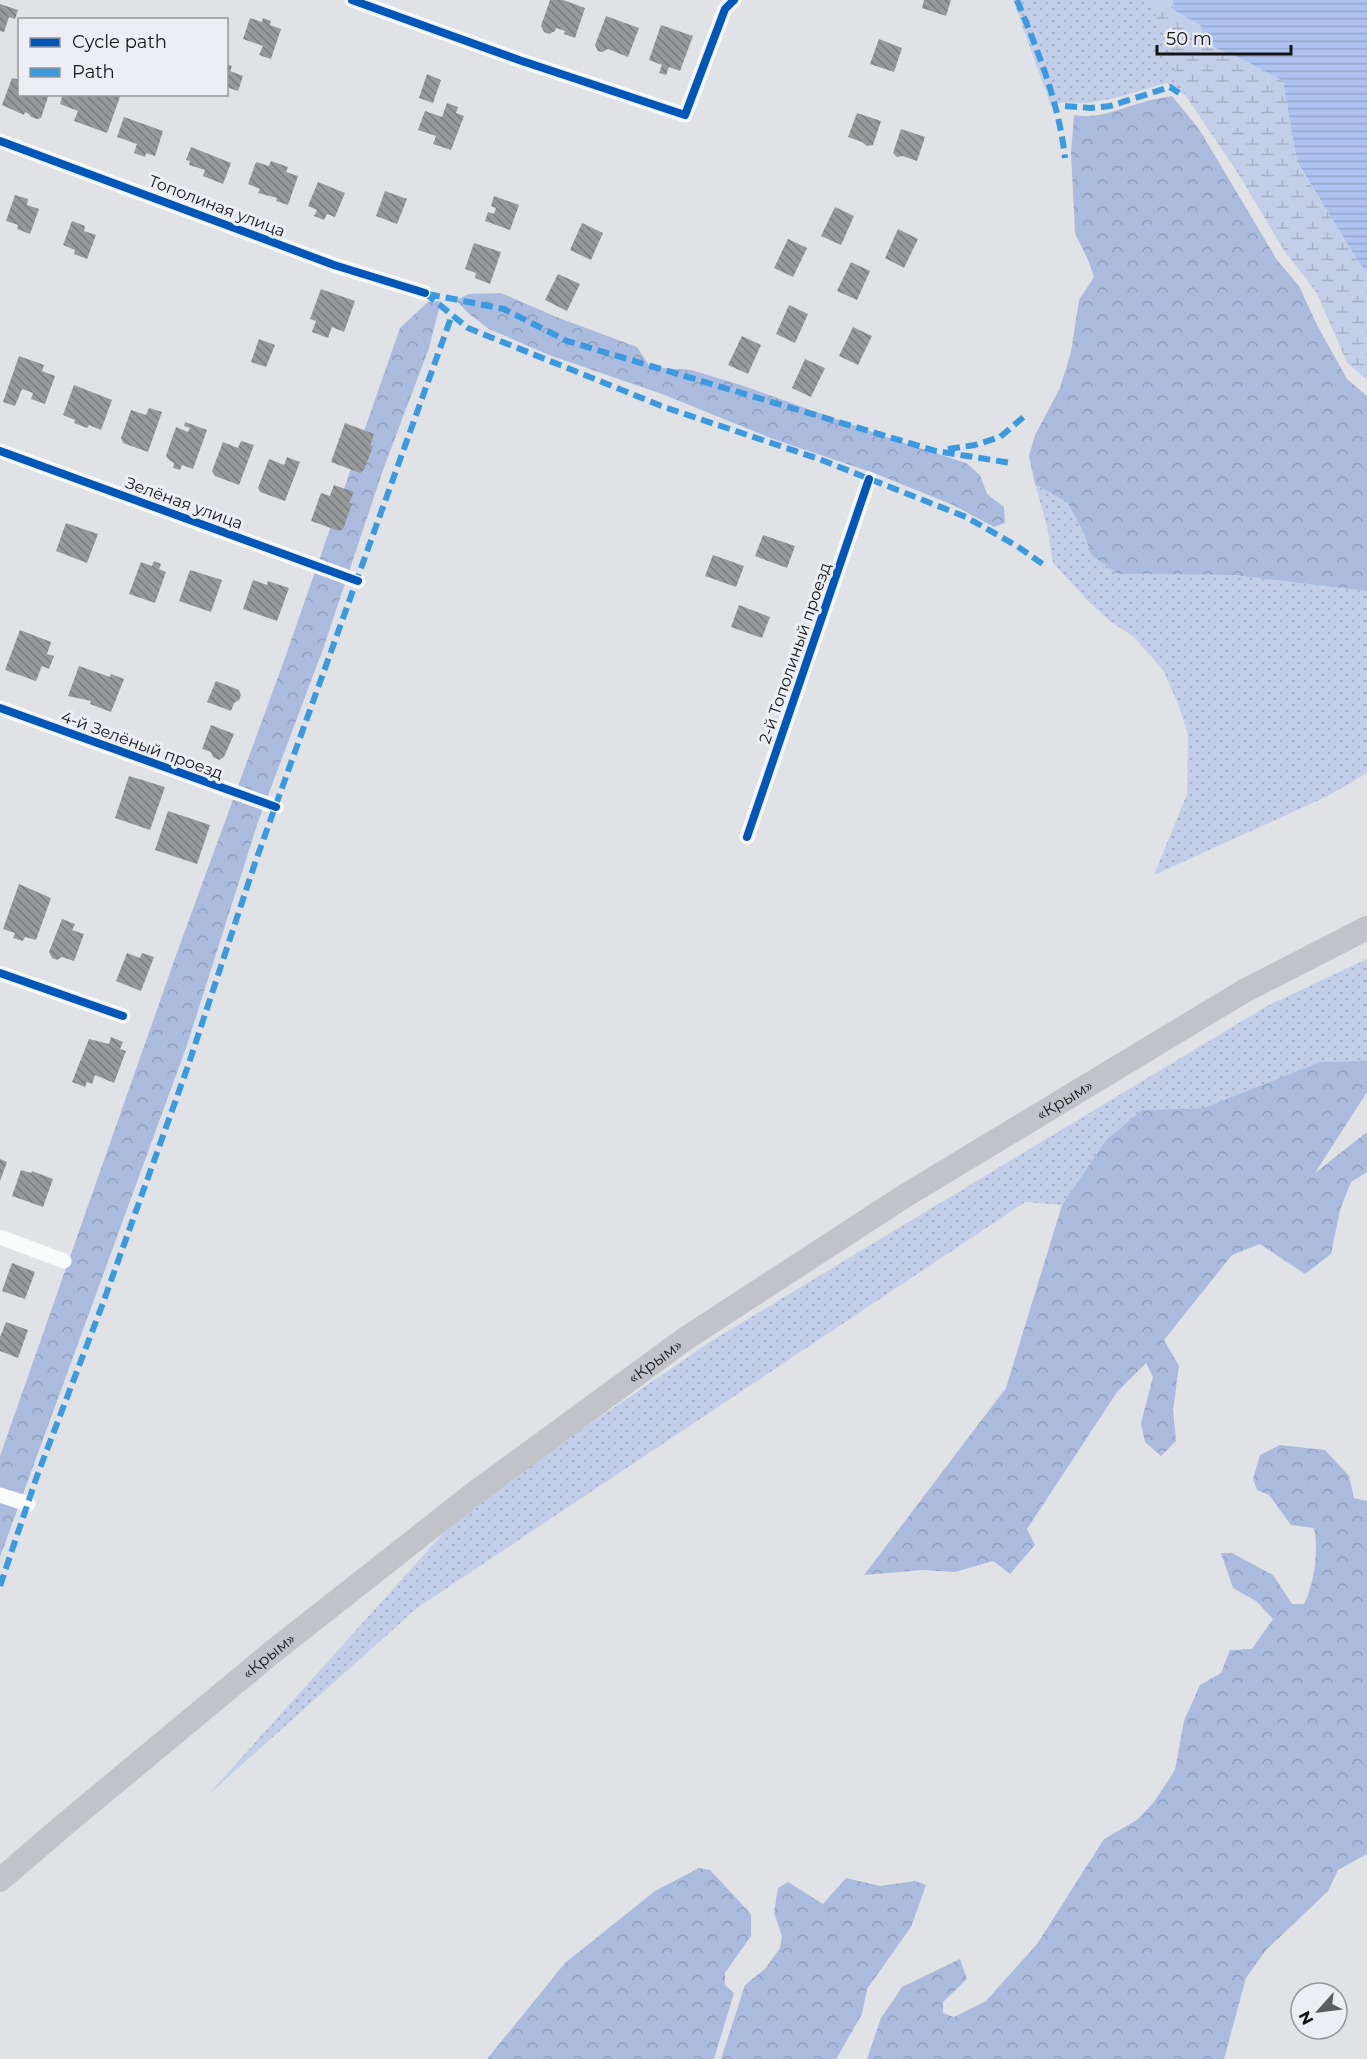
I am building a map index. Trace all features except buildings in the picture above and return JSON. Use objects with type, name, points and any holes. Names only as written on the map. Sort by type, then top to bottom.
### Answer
[{"type":"highway","points":[[0,1860],[403,1533],[741,1286],[1239,978],[1367,915]]},
{"type":"highway","name":"«Крым»","points":[[0,1880],[316,1617],[472,1495],[685,1339],[903,1197],[1244,991],[1367,928]]},
{"type":"street","points":[[352,0],[519,60],[686,115],[725,9],[734,0]]},
{"type":"street","name":"Тополиная улица","points":[[0,141],[334,265],[425,293]]},
{"type":"street","name":"Зелёная улица","points":[[0,450],[358,581]]},
{"type":"street","name":"2-й Тополиный проезд","points":[[747,837],[869,479]]},
{"type":"street","name":"4-й Зелёный проезд","points":[[0,708],[276,807]]},
{"type":"street","points":[[0,972],[123,1016]]},
{"type":"street","points":[[0,1237],[64,1261]]},
{"type":"street","points":[[0,1495],[28,1504]]},
{"type":"green space","points":[[1013,0],[1154,0],[1154,11],[1297,163],[1367,380],[1347,362],[1317,293],[1284,250],[1238,173],[1186,96],[1167,83],[1101,101],[1061,102],[1051,106]]},
{"type":"green space","points":[[1154,0],[1173,0],[1174,10],[1201,26],[1206,44],[1240,58],[1283,81],[1297,163],[1367,272],[1367,380],[1347,362],[1317,293],[1284,250],[1238,173],[1186,96],[1154,11]]},
{"type":"green space","points":[[1172,96],[1199,129],[1277,260],[1299,286],[1317,325],[1347,379],[1367,396],[1367,591],[1233,575],[1118,574],[1091,555],[1084,533],[1067,502],[1035,484],[1029,456],[1035,435],[1060,388],[1071,352],[1079,300],[1094,277],[1075,233],[1071,153],[1074,115],[1101,115]]},
{"type":"green space","points":[[501,293],[559,318],[637,347],[650,367],[691,370],[741,385],[966,463],[980,475],[987,494],[1004,507],[1005,523],[994,527],[953,505],[874,473],[773,439],[662,394],[549,355],[489,329],[456,300],[469,294]]},
{"type":"green space","points":[[441,301],[429,348],[383,470],[323,649],[258,822],[187,1045],[0,1557],[0,1456],[179,947],[285,658],[400,328],[428,302]]},
{"type":"green space","points":[[1035,484],[1067,501],[1084,533],[1091,555],[1118,574],[1233,575],[1367,591],[1367,773],[1328,796],[1154,875],[1187,794],[1188,734],[1163,670],[1134,637],[1111,622],[1089,602],[1053,563],[1047,526]]},
{"type":"green space","points":[[1367,959],[1367,1061],[1325,1062],[1204,1108],[1142,1110],[1106,1140],[1062,1205],[1025,1202],[417,1608],[208,1795],[465,1509],[713,1340],[1267,1006]]},
{"type":"green space","points":[[1367,1061],[1367,1092],[1315,1173],[1367,1132],[1367,1172],[1351,1182],[1340,1210],[1331,1254],[1305,1274],[1260,1244],[1232,1255],[1164,1340],[1179,1366],[1173,1410],[1176,1441],[1161,1456],[1145,1442],[1141,1423],[1153,1377],[1146,1363],[1117,1392],[1027,1529],[1035,1545],[1010,1574],[993,1561],[955,1572],[922,1570],[864,1575],[1006,1388],[1062,1205],[1106,1140],[1142,1110],[1204,1108],[1321,1062]]},
{"type":"green space","points":[[1280,1445],[1325,1450],[1349,1476],[1354,1498],[1367,1501],[1367,1854],[1338,1870],[1328,1891],[1266,1950],[1246,1978],[1224,2059],[867,2059],[881,2018],[902,1987],[960,1959],[967,1979],[943,2002],[943,2013],[954,2017],[986,2001],[1037,1944],[1104,1839],[1137,1820],[1154,1802],[1175,1770],[1184,1721],[1200,1685],[1221,1673],[1230,1650],[1252,1649],[1273,1619],[1256,1601],[1233,1588],[1221,1553],[1232,1553],[1273,1575],[1292,1604],[1304,1604],[1315,1567],[1314,1528],[1291,1525],[1269,1495],[1257,1490],[1253,1479],[1260,1455]]},
{"type":"green space","points":[[699,1868],[710,1870],[751,1914],[751,1936],[725,1973],[725,1985],[734,1993],[714,2059],[487,2059],[565,1963],[655,1891]]},
{"type":"green space","points":[[846,1878],[880,1886],[915,1881],[926,1885],[911,1927],[867,1989],[862,2014],[836,2059],[721,2059],[745,1985],[765,1969],[780,1948],[782,1936],[774,1913],[778,1888],[788,1882],[823,1904]]},
{"type":"shaded area","points":[[1173,0],[1367,0],[1367,272],[1297,162],[1283,81],[1240,58],[1206,44],[1201,26],[1174,10]]},
{"type":"marked path","points":[[1017,0],[1053,97],[1065,158]]},
{"type":"marked path","points":[[1065,106],[1091,108],[1110,106],[1170,87],[1179,93]]},
{"type":"marked path","points":[[425,293],[468,328],[664,407],[819,459],[966,517],[1017,546],[1044,565]]},
{"type":"marked path","points":[[428,294],[504,309],[567,341],[936,451],[1011,463]]},
{"type":"marked path","points":[[0,1586],[37,1476],[103,1303],[188,1066],[255,863],[452,315]]},
{"type":"marked path","points":[[948,449],[975,445],[1000,437],[1026,415]]},
{"type":"cycle path","points":[[352,0],[519,60],[685,115],[725,9],[734,0]]},
{"type":"cycle path","points":[[0,141],[334,265],[425,293]]},
{"type":"cycle path","points":[[0,451],[358,581]]},
{"type":"cycle path","points":[[747,837],[869,479]]},
{"type":"cycle path","points":[[0,708],[276,807]]},
{"type":"cycle path","points":[[0,973],[123,1016]]}]
